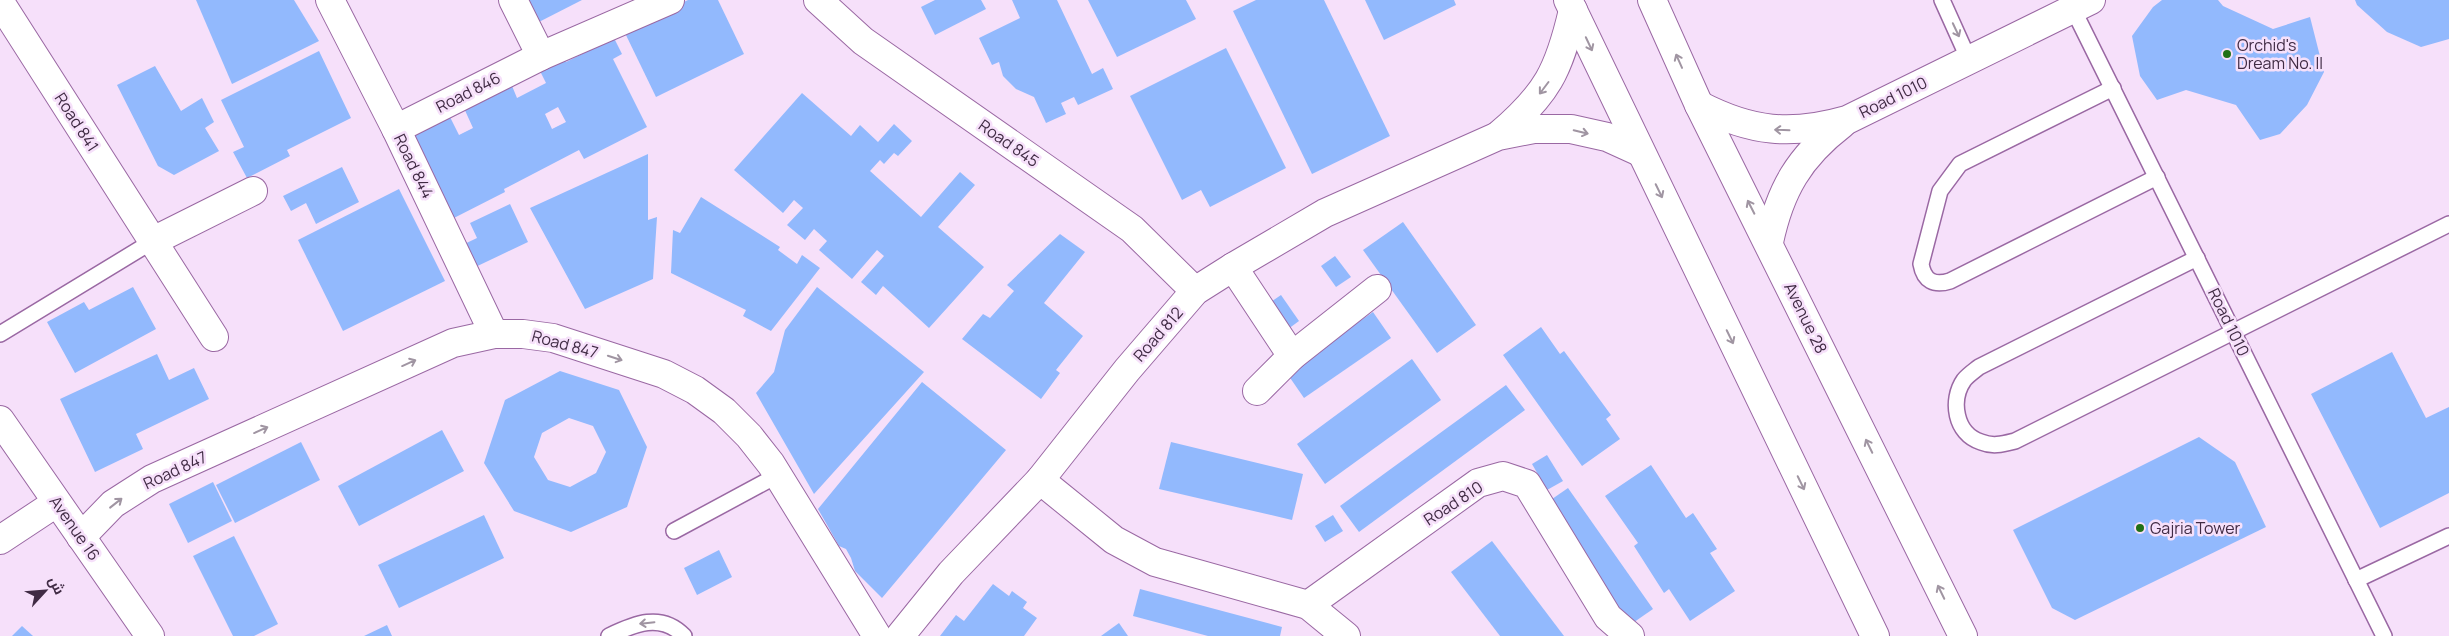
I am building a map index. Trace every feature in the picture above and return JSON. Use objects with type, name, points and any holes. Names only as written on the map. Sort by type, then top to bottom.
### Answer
[{"type":"street","name":"Road 844","points":[[330,0],[396,129],[494,334]]},
{"type":"street","points":[[513,0],[541,56]]},
{"type":"street","name":"Road 846","points":[[396,129],[541,56],[670,0]]},
{"type":"street","name":"Avenue 28","points":[[1652,0],[1699,105],[1769,242],[1963,636]]},
{"type":"street","name":"Road 845","points":[[825,1],[864,41],[1132,229],[1195,291]]},
{"type":"street","name":"Road 841","points":[[0,2],[214,337]]},
{"type":"street","name":"Road 1010","points":[[1699,105],[1721,117],[1771,130],[1797,130],[1822,127],[1847,120],[2082,4]]},
{"type":"street","points":[[1570,5],[1875,636]]},
{"type":"street","name":"Road 812","points":[[1498,136],[1527,111],[1550,81],[1565,47],[1570,5]]},
{"type":"street","name":"Road 1010","points":[[1769,242],[1775,213],[1787,185],[1797,168],[1823,138],[1847,120]]},
{"type":"street","name":"Road 812","points":[[900,636],[951,573],[1040,480],[1127,370],[1195,291],[1326,213],[1498,136],[1534,129],[1571,129],[1607,138],[1640,152]]},
{"type":"street","points":[[153,242],[254,191]]},
{"type":"street","points":[[1233,267],[1292,356]]},
{"type":"street","points":[[1257,391],[1292,356],[1377,289]]},
{"type":"street","name":"Road 847","points":[[81,537],[113,504],[152,479],[453,343],[494,334],[523,334],[553,338],[664,374],[695,390],[724,411],[749,436],[778,475],[877,636]]},
{"type":"street","name":"Avenue 16","points":[[0,420],[150,636]]},
{"type":"street","name":"Road 810","points":[[1308,605],[1478,483],[1503,476],[1527,484],[1608,617],[1630,636]]},
{"type":"street","points":[[1040,480],[1114,540],[1155,562],[1308,605],[1346,636]]},
{"type":"street","points":[[0,540],[56,503]]},
{"type":"lane","points":[[1941,0],[1969,60]]},
{"type":"lane","name":"Road 1010","points":[[2082,4],[2113,88],[2384,636]]},
{"type":"lane","points":[[2113,88],[1960,164],[1940,191],[1921,264],[1923,274],[1930,282],[1940,284],[1950,280],[2157,177]]},
{"type":"lane","points":[[2197,258],[1979,367],[1965,378],[1957,395],[1956,414],[1964,430],[1979,442],[1998,446],[2015,441],[2449,224]]},
{"type":"lane","points":[[0,334],[153,242]]},
{"type":"lane","points":[[674,530],[778,475]]},
{"type":"lane","points":[[2356,580],[2449,536]]},
{"type":"lane","points":[[609,636],[632,625],[657,622],[670,625],[684,636]]},
{"type":"building","points":[[196,0],[294,0],[319,41],[232,84]]},
{"type":"building","points":[[524,0],[582,0],[535,24]]},
{"type":"building","points":[[688,0],[718,0],[744,54],[656,97],[624,31]]},
{"type":"building","points":[[935,0],[981,0],[986,9],[935,35],[921,7]]},
{"type":"building","points":[[1012,0],[1057,0],[1092,74],[1103,68],[1113,89],[1078,105],[1074,97],[1061,103],[1066,114],[1046,123],[1034,97],[1016,89],[1003,76],[999,62],[992,65],[979,38],[1020,18]]},
{"type":"building","points":[[1088,0],[1186,0],[1196,19],[1117,57]]},
{"type":"building","points":[[1256,0],[1324,0],[1390,136],[1312,174],[1233,11]]},
{"type":"building","points":[[1365,0],[1454,0],[1456,5],[1384,40]]},
{"type":"building","name":"Orchid's Dream No. II","points":[[2162,0],[2218,0],[2223,6],[2273,29],[2310,17],[2324,72],[2307,105],[2280,134],[2260,140],[2236,105],[2186,90],[2157,100],[2140,76],[2132,36],[2153,7]]},
{"type":"building","name":"Orchid's Dream No. II","points":[[2355,0],[2449,0],[2449,39],[2421,47],[2387,32],[2357,5]]},
{"type":"building","points":[[614,38],[622,54],[613,59],[647,127],[584,159],[579,150],[504,189],[505,192],[450,220],[407,134],[448,113],[459,135],[473,128],[463,106],[510,81],[517,98],[546,83],[538,67],[562,55],[566,62]],"holes":[[[558,107],[566,122],[552,129],[545,114]]]},
{"type":"building","points":[[1226,48],[1286,168],[1210,207],[1201,190],[1182,200],[1130,96]]},
{"type":"building","points":[[319,51],[351,118],[287,150],[290,156],[247,178],[233,152],[244,147],[221,100]]},
{"type":"building","points":[[155,66],[181,111],[202,98],[214,122],[205,128],[219,151],[174,175],[158,166],[117,85]]},
{"type":"building","points":[[802,93],[851,136],[860,125],[878,142],[894,124],[912,141],[898,156],[894,153],[884,164],[880,160],[870,171],[921,217],[960,172],[975,185],[938,227],[984,267],[929,328],[883,286],[876,295],[861,282],[884,256],[877,250],[852,279],[819,250],[827,241],[814,229],[805,240],[787,225],[803,208],[794,200],[783,213],[734,170]]},
{"type":"building","points":[[648,154],[648,220],[657,217],[653,279],[585,309],[530,208]]},
{"type":"building","points":[[342,167],[359,202],[316,224],[306,203],[291,211],[283,196]]},
{"type":"building","points":[[399,189],[445,281],[343,331],[298,240]]},
{"type":"building","points":[[701,197],[780,247],[778,250],[797,264],[802,255],[820,268],[771,331],[743,316],[746,310],[671,273],[673,230],[680,233]]},
{"type":"building","points":[[510,204],[528,242],[467,271],[456,248],[477,238],[470,223]]},
{"type":"building","points":[[1403,222],[1476,325],[1437,353],[1363,250]]},
{"type":"building","points":[[1060,234],[1085,252],[1044,303],[1083,336],[1056,370],[1060,373],[1041,399],[962,339],[983,314],[990,318],[1014,291],[1007,285]]},
{"type":"building","points":[[1335,256],[1351,277],[1336,287],[1321,266]]},
{"type":"building","points":[[133,287],[156,329],[75,373],[47,322],[84,302],[89,310]]},
{"type":"building","points":[[817,287],[924,372],[814,494],[756,393],[774,372],[785,330]]},
{"type":"building","points":[[1281,295],[1299,321],[1284,332],[1265,306]]},
{"type":"building","points":[[1373,312],[1391,338],[1304,398],[1286,372]]},
{"type":"building","points":[[1541,327],[1560,354],[1564,351],[1611,415],[1606,419],[1620,439],[1582,466],[1503,355]]},
{"type":"building","points":[[2392,352],[2426,418],[2449,407],[2449,493],[2380,528],[2311,394]]},
{"type":"building","points":[[157,354],[169,380],[194,368],[209,399],[136,434],[143,449],[95,472],[60,399]]},
{"type":"building","points":[[1412,359],[1441,400],[1325,484],[1297,444]]},
{"type":"building","points":[[560,371],[619,390],[647,447],[627,507],[571,532],[514,511],[484,463],[505,400]],"holes":[[[569,418],[593,426],[606,452],[596,473],[570,487],[548,480],[534,457],[542,433]]]},
{"type":"building","points":[[922,382],[1006,450],[882,598],[855,571],[846,549],[839,546],[818,509]]},
{"type":"building","points":[[1506,385],[1525,410],[1359,532],[1340,506]]},
{"type":"building","points":[[442,430],[464,471],[359,526],[338,486]]},
{"type":"building","name":"Gajria Tower","points":[[2199,437],[2235,462],[2266,527],[2075,620],[2052,608],[2013,530]]},
{"type":"building","points":[[301,442],[320,480],[235,523],[216,485]]},
{"type":"building","points":[[1171,442],[1303,474],[1292,520],[1159,489]]},
{"type":"building","points":[[1547,455],[1563,481],[1547,490],[1532,464]]},
{"type":"building","points":[[1651,465],[1686,518],[1693,513],[1717,549],[1710,553],[1735,591],[1690,621],[1669,589],[1664,593],[1634,546],[1638,543],[1605,496]]},
{"type":"building","points":[[213,482],[232,521],[188,543],[169,504]]},
{"type":"building","points":[[1568,488],[1653,609],[1627,627],[1542,506]]},
{"type":"building","points":[[484,515],[504,558],[399,608],[378,565]]},
{"type":"building","points":[[1333,515],[1343,531],[1325,542],[1315,526]]},
{"type":"building","points":[[234,536],[278,624],[254,636],[233,636],[193,556]]},
{"type":"building","points":[[1492,541],[1564,636],[1500,636],[1451,572]]},
{"type":"building","points":[[719,550],[732,577],[697,595],[684,568]]},
{"type":"building","points":[[993,584],[1009,596],[1012,591],[1027,602],[1023,608],[1037,618],[1024,636],[940,636],[956,615],[964,621]]},
{"type":"building","points":[[1140,589],[1282,627],[1280,636],[1208,636],[1133,616]]},
{"type":"building","points":[[1119,623],[1128,636],[1101,636]]},
{"type":"building","points":[[387,625],[392,636],[364,636]]},
{"type":"building","points":[[22,626],[33,636],[12,636]]},
{"type":"place","name":"Orchid's Dream No. II","points":[[2227,54]]},
{"type":"place","name":"Gajria Tower","points":[[2140,528]]}]
